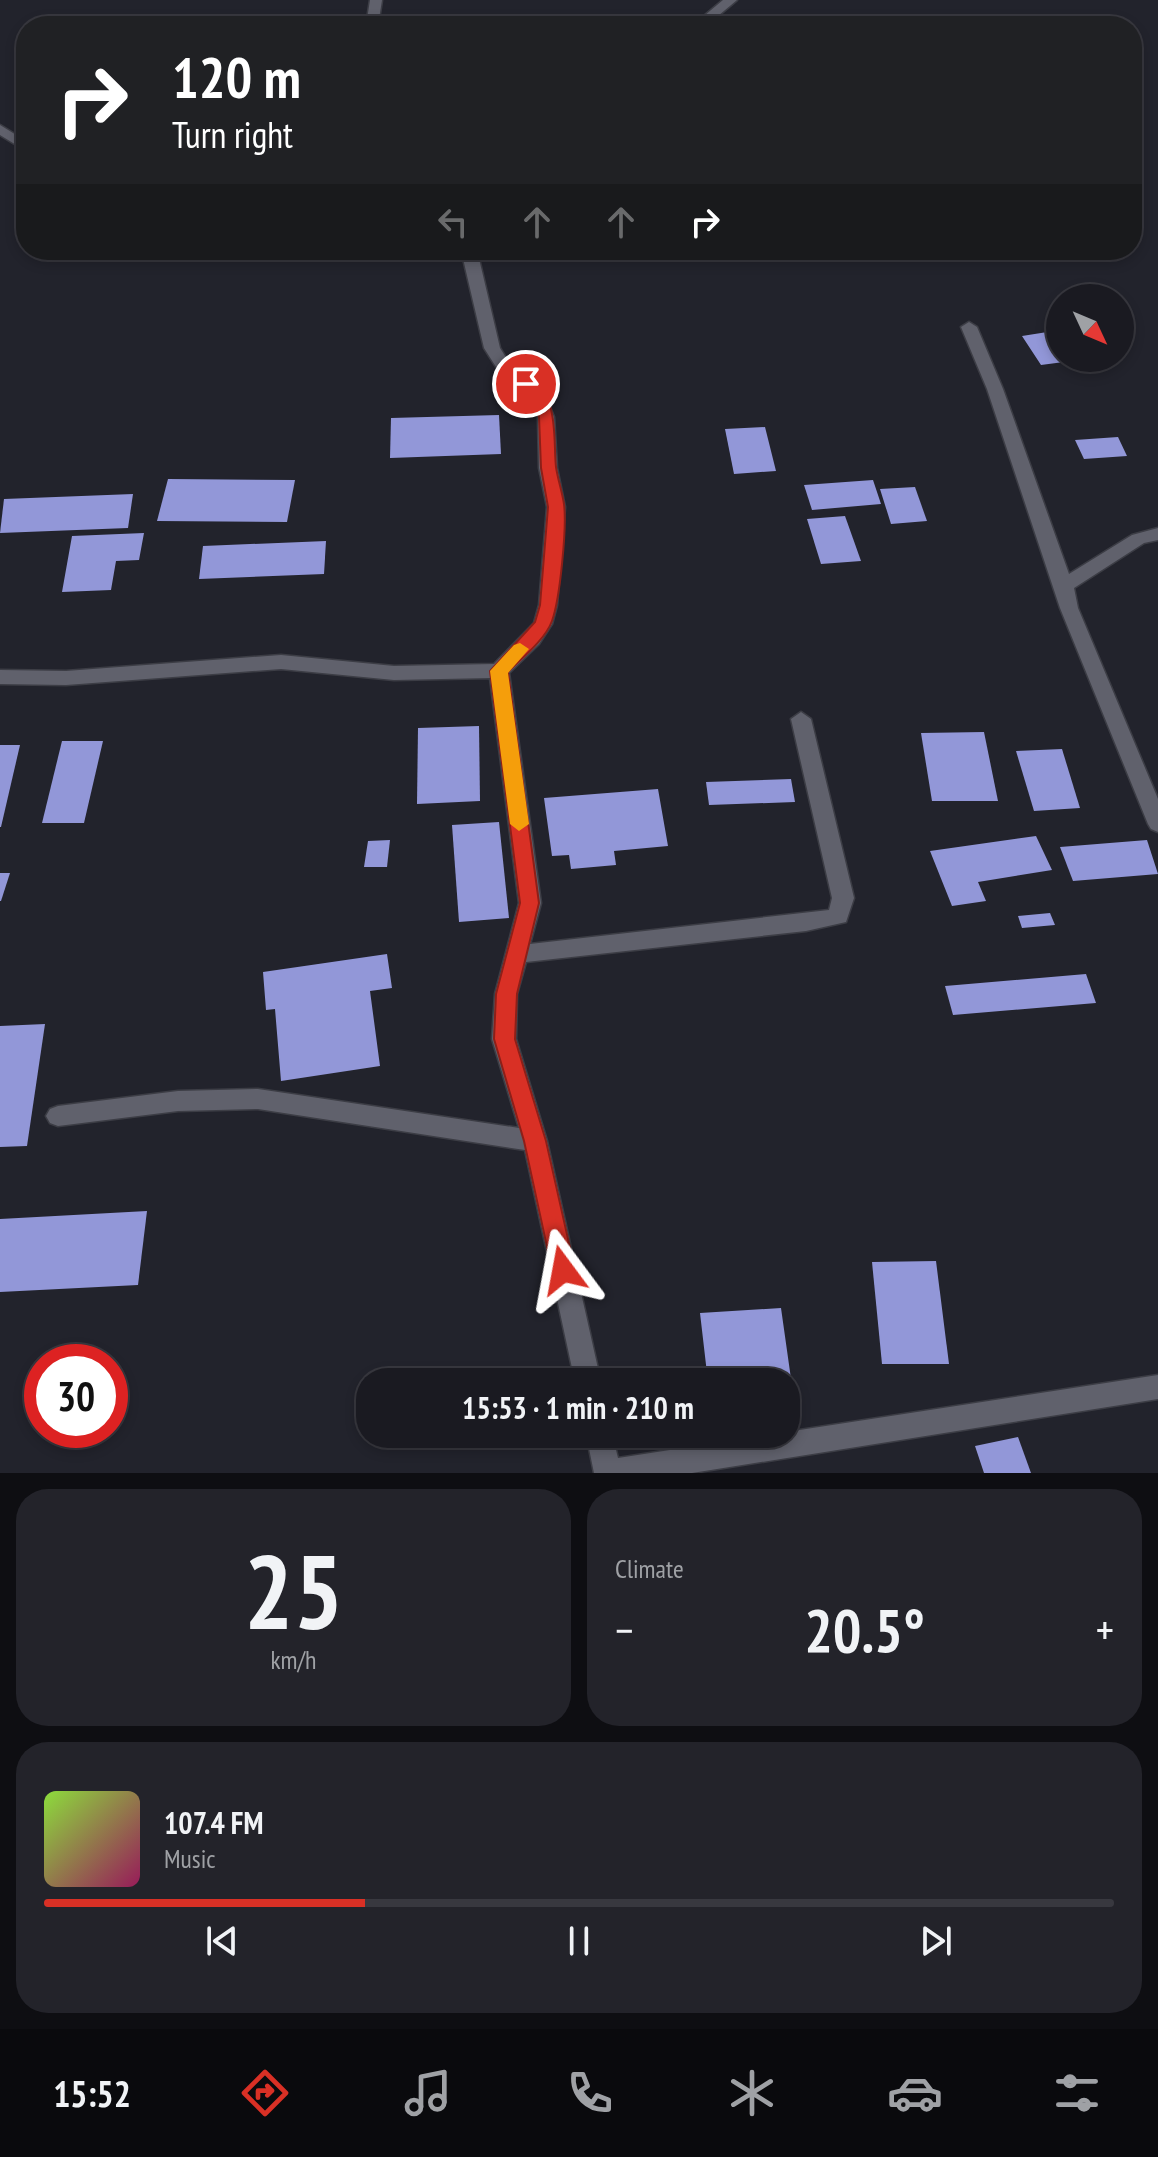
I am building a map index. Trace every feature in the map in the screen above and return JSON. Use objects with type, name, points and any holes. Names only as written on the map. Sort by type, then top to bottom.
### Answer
[{"type":"street","points":[[711,16],[731,0]]},
{"type":"street","points":[[0,677],[66,678],[281,662],[394,673],[499,671],[543,624],[548,605],[556,507],[548,468],[546,417],[539,399],[504,367],[492,348],[471,260]]},
{"type":"street","points":[[969,327],[995,389],[1069,608],[1158,824]]},
{"type":"street","points":[[1064,586],[1138,539],[1158,534]]},
{"type":"street","points":[[499,671],[530,903],[506,994],[504,1039],[535,1141],[585,1368]]},
{"type":"street","points":[[518,954],[806,923],[838,916],[843,898],[801,719]]},
{"type":"street","points":[[58,1116],[178,1101],[258,1099],[535,1141]]},
{"type":"street","points":[[602,1448],[608,1473],[1158,1387]]},
{"type":"building","points":[[1046,332],[1046,364],[1041,365],[1022,336]]},
{"type":"building","points":[[499,415],[501,454],[390,458],[391,418]]},
{"type":"building","points":[[765,427],[776,471],[734,474],[725,429]]},
{"type":"building","points":[[1118,437],[1127,456],[1084,459],[1075,440]]},
{"type":"building","points":[[168,479],[295,480],[287,522],[157,521]]},
{"type":"building","points":[[873,480],[881,504],[812,510],[804,485]]},
{"type":"building","points":[[915,487],[927,521],[891,524],[880,489]]},
{"type":"building","points":[[133,494],[128,528],[0,533],[4,499]]},
{"type":"building","points":[[845,516],[861,561],[821,564],[807,519]]},
{"type":"building","points":[[144,533],[139,560],[116,561],[111,590],[62,592],[72,536]]},
{"type":"building","points":[[326,541],[324,574],[199,579],[203,546]]},
{"type":"building","points":[[479,726],[480,801],[417,804],[418,728]]},
{"type":"building","points":[[984,732],[998,801],[932,801],[921,733]]},
{"type":"building","points":[[62,741],[103,741],[84,823],[42,823]]},
{"type":"building","points":[[0,745],[20,745],[1,827],[0,827]]},
{"type":"building","points":[[1062,749],[1080,808],[1034,811],[1016,751]]},
{"type":"building","points":[[791,779],[795,802],[709,805],[706,782]]},
{"type":"building","points":[[658,789],[668,846],[614,851],[616,865],[571,869],[569,855],[552,856],[544,798]]},
{"type":"building","points":[[499,822],[509,918],[459,922],[452,825]]},
{"type":"building","points":[[1036,836],[1052,870],[978,882],[986,901],[952,906],[930,851]]},
{"type":"building","points":[[390,840],[387,867],[364,867],[368,841]]},
{"type":"building","points":[[1147,840],[1158,874],[1073,881],[1060,847]]},
{"type":"building","points":[[0,873],[10,873],[1,901],[0,901]]},
{"type":"building","points":[[1050,913],[1055,925],[1022,928],[1018,916]]},
{"type":"building","points":[[387,954],[392,988],[370,991],[380,1066],[281,1081],[275,1009],[266,1010],[263,972]]},
{"type":"building","points":[[1086,974],[1096,1003],[953,1015],[945,986]]},
{"type":"building","points":[[45,1024],[27,1146],[0,1147],[0,1026]]},
{"type":"building","points":[[147,1211],[138,1285],[0,1292],[0,1219]]},
{"type":"building","points":[[936,1261],[949,1364],[882,1364],[872,1262]]},
{"type":"building","points":[[781,1308],[789,1368],[706,1368],[700,1313]]},
{"type":"building","points":[[1018,1437],[1031,1473],[984,1473],[975,1446]]},
{"type":"slow traffic","points":[[519,824],[499,671],[520,649]]},
{"type":"route","points":[[526,384],[539,399],[546,417],[548,468],[556,507],[548,605],[543,624],[499,671],[530,903],[506,994],[504,1039],[535,1141],[563,1270]]}]
